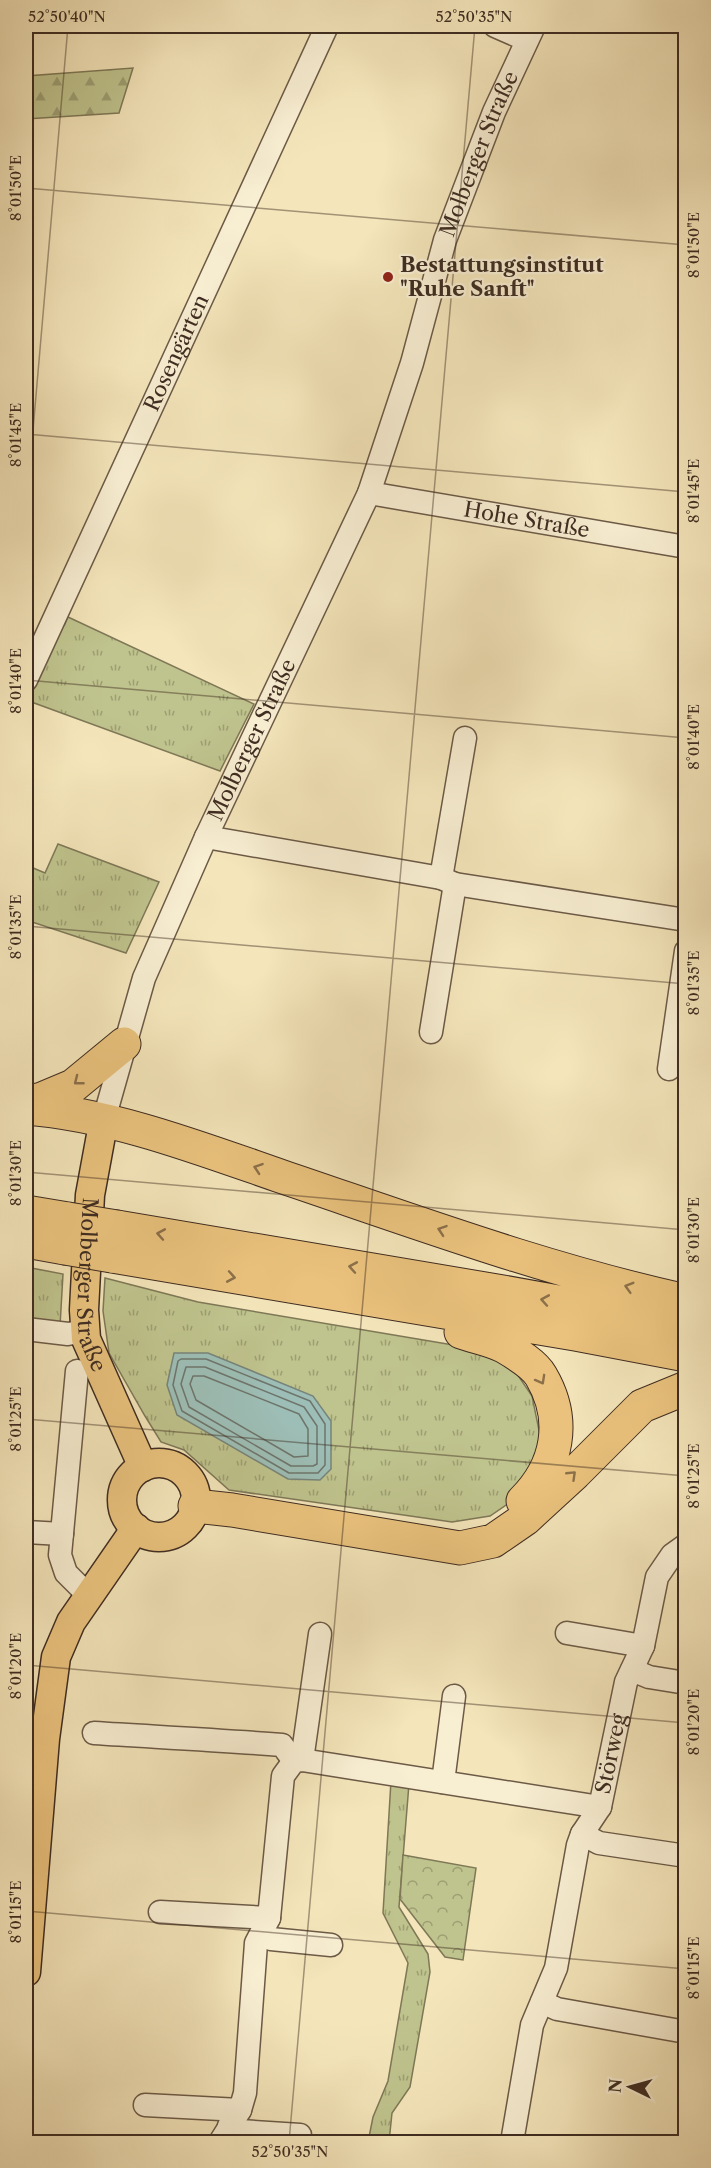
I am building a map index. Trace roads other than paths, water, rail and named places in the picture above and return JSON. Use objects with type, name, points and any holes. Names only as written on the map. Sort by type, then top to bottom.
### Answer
[{"type":"highway","points":[[26,1106],[73,1086],[124,1044]]},
{"type":"highway","points":[[26,1106],[104,1119],[499,1249],[647,1293],[686,1301]]},
{"type":"highway","points":[[26,1212],[66,1233],[115,1242],[336,1294],[686,1355]]},
{"type":"highway","points":[[26,1242],[66,1233]]},
{"type":"highway","points":[[115,1242],[503,1292],[686,1326]]},
{"type":"highway","points":[[336,1294],[376,1309],[502,1345],[524,1360],[540,1375],[556,1412],[555,1442],[549,1465],[536,1488],[505,1519],[486,1528],[440,1537],[371,1534]]},
{"type":"highway","points":[[195,1506],[232,1510],[460,1548],[493,1541],[525,1520],[642,1406],[686,1388]]},
{"type":"main road","name":"Molberger Straße","points":[[104,1119],[90,1195],[84,1310],[86,1339],[142,1467]]},
{"type":"main road","points":[[158,1462],[171,1464],[182,1470],[190,1479],[195,1490],[195,1506],[193,1515],[177,1532],[165,1536],[153,1536],[141,1532],[125,1515],[122,1503],[123,1491],[135,1471],[142,1467],[158,1462]]},
{"type":"main road","points":[[26,1972],[35,1739],[56,1657],[71,1622],[88,1594],[136,1528]]},
{"type":"street","name":"Rosengärten","points":[[26,680],[327,26]]},
{"type":"street","points":[[495,26],[530,33]]},
{"type":"street","name":"Molberger Straße","points":[[104,1119],[144,978],[206,837],[369,493],[412,363],[445,240],[494,112],[530,33]]},
{"type":"street","name":"Hohe Straße","points":[[369,493],[686,547]]},
{"type":"street","points":[[431,1032],[465,738]]},
{"type":"street","points":[[206,837],[448,881],[686,920]]},
{"type":"street","points":[[669,1069],[686,951]]},
{"type":"street","points":[[26,1329],[68,1334],[86,1331]]},
{"type":"street","name":"Molberger Straße","points":[[76,1371],[60,1555],[66,1573],[88,1594]]},
{"type":"street","points":[[26,1532],[62,1534]]},
{"type":"street","name":"Störweg","points":[[512,2142],[532,2025],[556,1968],[578,1845],[582,1834],[600,1807],[626,1682],[643,1646],[657,1577],[672,1555],[686,1545]]},
{"type":"street","points":[[567,1633],[643,1646]]},
{"type":"street","points":[[230,2126],[245,2093],[256,1943],[265,1926],[283,1776],[298,1761],[320,1634]]},
{"type":"street","points":[[632,1670],[648,1677],[686,1683]]},
{"type":"street","points":[[443,1782],[454,1696]]},
{"type":"street","points":[[94,1733],[202,1738],[282,1746],[298,1761],[600,1807]]},
{"type":"street","points":[[582,1834],[599,1843],[686,1856]]},
{"type":"street","points":[[160,1912],[265,1926]]},
{"type":"street","points":[[265,1926],[271,1939],[331,1945]]},
{"type":"street","points":[[542,2002],[556,2009],[686,2032]]},
{"type":"street","points":[[145,2105],[230,2126],[240,2131],[300,2135]]},
{"type":"water","points":[[174,1353],[208,1353],[313,1396],[331,1421],[331,1469],[320,1480],[288,1479],[177,1415],[167,1385]]},
{"type":"place","name":"Bestattungsinstitut \"Ruhe Sanft\"","points":[[388,277]]}]
